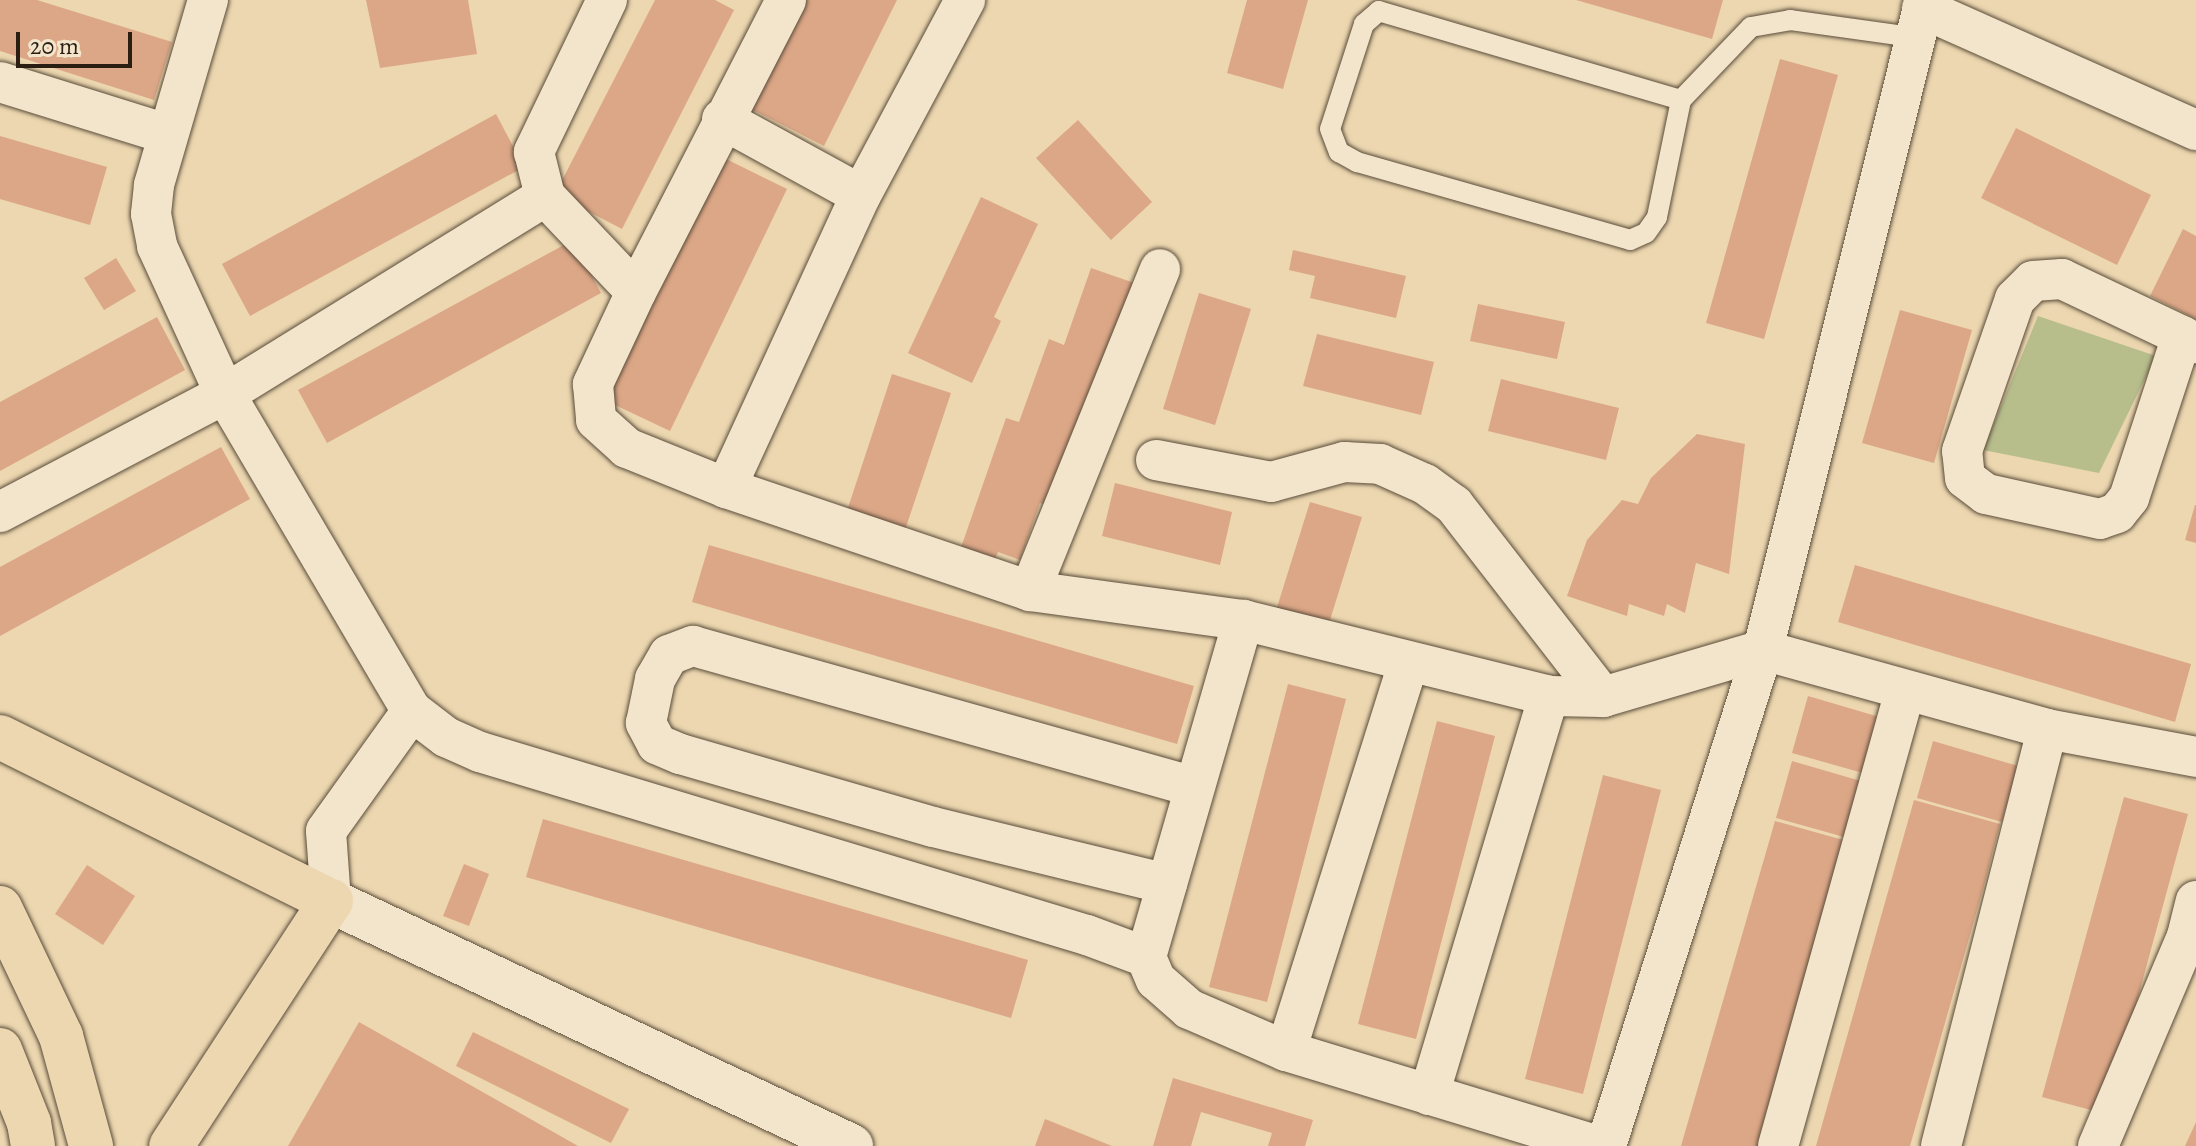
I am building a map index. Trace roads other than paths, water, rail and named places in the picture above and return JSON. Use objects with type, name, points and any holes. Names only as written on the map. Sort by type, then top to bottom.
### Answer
[{"type":"highway","points":[[0,737],[331,901],[171,1146]]},
{"type":"highway","points":[[0,908],[61,1036],[91,1146]]},
{"type":"highway","points":[[0,1050],[29,1123],[33,1146]]},
{"type":"street","points":[[208,0],[167,134],[151,214],[157,246],[225,394],[412,711],[446,737],[480,752],[1146,957]]},
{"type":"street","points":[[607,0],[538,135],[535,169],[545,196],[636,292]]},
{"type":"street","points":[[786,0],[722,119],[597,368],[596,420],[627,448],[726,488],[1030,591],[1243,620],[1408,665],[1549,696],[1603,697],[1763,650],[2047,729],[2196,757]]},
{"type":"street","points":[[726,488],[861,195],[965,0]]},
{"type":"street","points":[[1606,1146],[1763,650],[1919,15],[2196,130]]},
{"type":"street","points":[[0,82],[167,134]]},
{"type":"street","points":[[722,119],[861,195]]},
{"type":"street","points":[[0,512],[225,394],[545,196]]},
{"type":"street","points":[[1030,591],[1160,269]]},
{"type":"street","points":[[2062,279],[2189,340],[2129,498],[2117,513],[2100,519],[1986,494],[1965,478],[1961,466],[1967,437],[2015,299],[2033,281],[2062,279]]},
{"type":"street","points":[[1156,460],[1271,482],[1344,462],[1380,464],[1425,484],[1454,505],[1603,697]]},
{"type":"street","points":[[1243,620],[1146,957],[1156,980],[1189,1009],[1286,1051],[1598,1146]]},
{"type":"street","points":[[1167,884],[933,827],[680,754],[657,744],[646,723],[655,679],[669,655],[693,646],[1195,787]]},
{"type":"street","points":[[1286,1051],[1408,665]]},
{"type":"street","points":[[1778,1146],[1905,690]]},
{"type":"street","points":[[1429,1095],[1549,696]]},
{"type":"street","points":[[412,711],[326,831],[331,901],[851,1146]]},
{"type":"street","points":[[1941,1146],[2047,729]]},
{"type":"street","points":[[2098,1146],[2193,925]]},
{"type":"lane","points":[[1681,100],[1379,11],[1364,24],[1330,129],[1339,152],[1357,162],[1630,240],[1646,233],[1657,217],[1681,100],[1751,27],[1790,20],[1919,15]]}]
